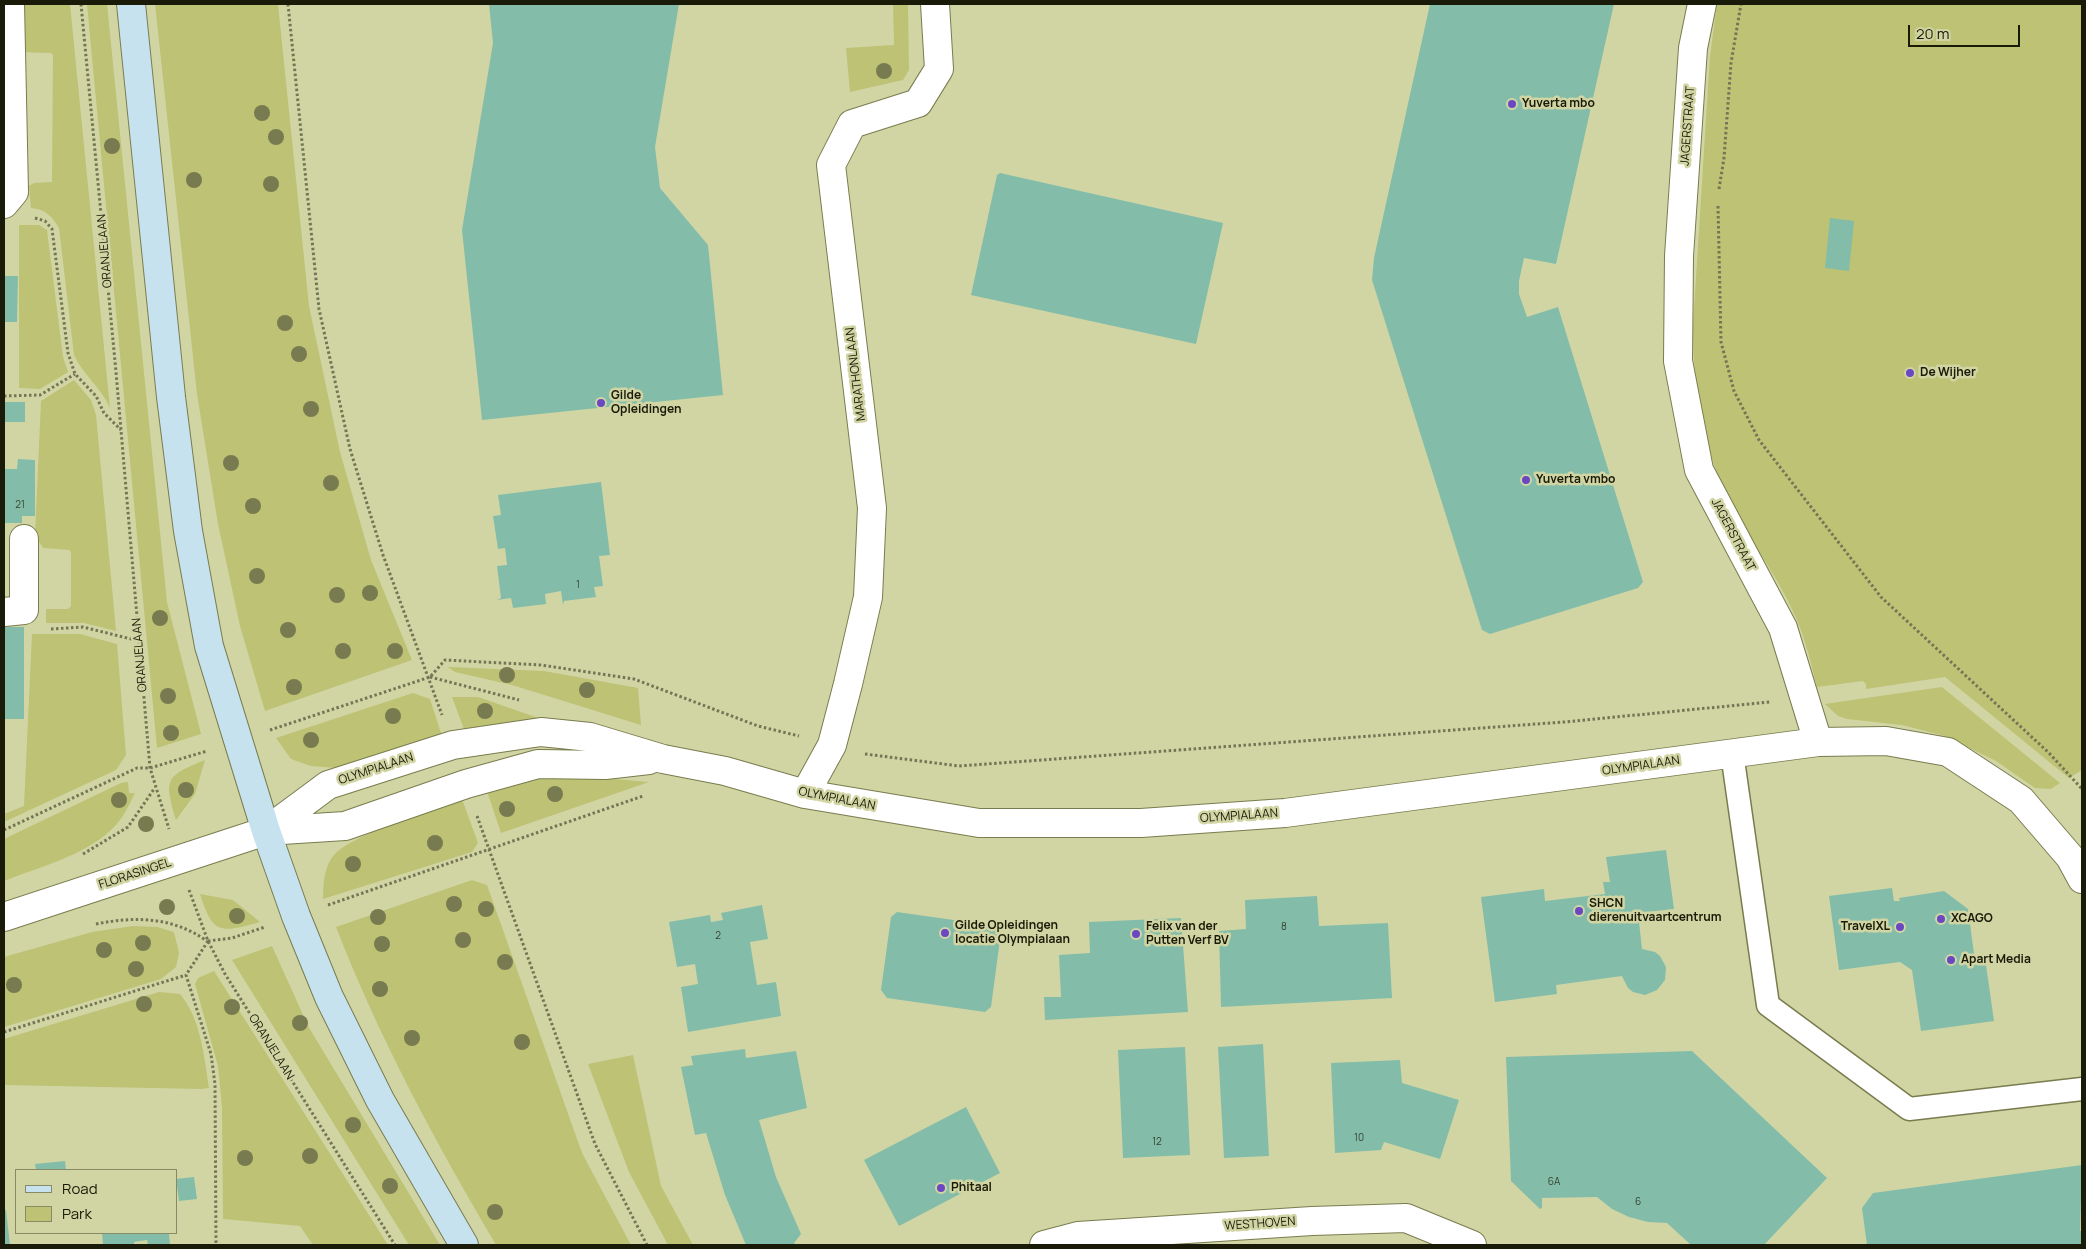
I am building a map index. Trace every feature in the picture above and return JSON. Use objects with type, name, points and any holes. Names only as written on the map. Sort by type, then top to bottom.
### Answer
[{"type":"street","points":[[4,204],[14,192],[10,4]]},
{"type":"street","points":[[131,4],[171,397],[188,531],[209,646],[266,831],[296,916],[329,997],[380,1100],[464,1245]]},
{"type":"street","name":"MARATHONLAAN","points":[[805,794],[832,745],[868,597],[872,508],[831,165],[852,124],[918,103],[939,69],[935,4]]},
{"type":"street","name":"JAGERSTRAAT","points":[[1702,4],[1693,48],[1679,256],[1678,360],[1699,470],[1783,628],[1818,742]]},
{"type":"street","points":[[14,611],[24,539]]},
{"type":"street","name":"OLYMPIALAAN","points":[[266,831],[328,785],[453,745],[541,732],[590,737],[663,759],[725,771],[805,794],[979,823],[1141,823],[1285,813],[1818,742]]},
{"type":"street","points":[[1818,742],[1886,741],[1948,752],[2021,800],[2070,857],[2082,878]]},
{"type":"street","name":"OLYMPIALAAN","points":[[266,831],[346,826],[466,784],[538,764],[605,765],[663,759]]},
{"type":"street","name":"FLORASINGEL","points":[[4,917],[266,831]]},
{"type":"street","name":"WESTHOVEN","points":[[1044,1245],[1078,1236],[1312,1221],[1406,1218],[1472,1245]]},
{"type":"lane","points":[[1732,754],[1768,1005],[1909,1109],[2082,1089]]},
{"type":"path","name":"ORANJELAAN","points":[[81,4],[122,431],[150,768],[155,789],[195,910],[208,941],[226,974],[395,1245]]},
{"type":"path","points":[[288,4],[319,309],[350,449],[383,555],[430,677]]},
{"type":"path","points":[[1741,4],[1731,63],[1724,158],[1718,197],[1721,342],[1734,391],[1759,440],[1882,597],[2049,753],[2082,789]]},
{"type":"path","points":[[33,218],[44,221],[52,228],[68,353],[75,374],[96,396],[104,413],[122,431]]},
{"type":"path","points":[[4,396],[40,395],[75,374]]},
{"type":"path","points":[[14,611],[38,610],[36,630],[83,627],[139,641]]},
{"type":"path","points":[[4,830],[137,768],[150,768],[238,741],[430,677],[445,660],[541,664],[634,679],[758,726],[861,753],[959,766],[1564,722],[1766,704],[1802,688]]},
{"type":"path","points":[[94,925],[118,920],[154,920],[191,929],[208,941],[232,938],[653,793],[663,759]]},
{"type":"path","points":[[74,859],[128,827],[155,789]]},
{"type":"path","points":[[489,850],[595,1144],[647,1245]]},
{"type":"path","points":[[4,1032],[186,975],[208,941]]},
{"type":"path","points":[[186,975],[211,1054],[215,1084],[216,1245]]},
{"type":"green space","points":[[12,4],[70,4],[110,408],[74,355],[59,228],[48,214],[31,208],[29,186],[34,183],[52,182],[53,55],[51,53],[18,52]]},
{"type":"green space","points":[[87,4],[107,4],[167,602],[201,734],[157,748]]},
{"type":"green space","points":[[155,4],[278,4],[309,306],[340,452],[371,560],[412,660],[265,711],[240,626],[218,524],[197,394]]},
{"type":"green space","points":[[893,4],[908,4],[909,70],[903,80],[850,92],[846,48],[894,45]]},
{"type":"green space","name":"De Wijher","points":[[1717,4],[2082,4],[2082,770],[2069,778],[1945,677],[1866,689],[1866,684],[1863,681],[1817,687],[1803,635],[1796,618],[1779,584],[1739,519],[1722,485],[1714,466],[1703,426],[1696,386],[1693,346],[1710,56]]},
{"type":"green space","points":[[19,225],[39,225],[47,230],[63,357],[68,372],[40,389],[19,388]]},
{"type":"green space","points":[[74,380],[91,400],[96,415],[116,631],[84,623],[46,623],[46,609],[68,609],[71,606],[71,552],[69,550],[43,548],[35,535],[41,401]]},
{"type":"green space","points":[[32,634],[80,634],[117,644],[126,755],[116,770],[4,822],[4,814],[24,806]]},
{"type":"green space","points":[[448,667],[544,671],[638,688],[641,725],[512,685],[455,672]]},
{"type":"green space","points":[[1942,687],[2060,783],[2051,789],[2035,788],[1996,761],[1945,736],[1902,725],[1847,719],[1838,716],[1825,704]]},
{"type":"green space","points":[[413,693],[430,699],[442,736],[337,768],[311,766],[291,759],[276,738]]},
{"type":"green space","points":[[452,697],[478,697],[547,721],[464,729]]},
{"type":"green space","points":[[205,760],[195,794],[176,820],[170,796],[169,787],[171,781],[182,770]]},
{"type":"green space","points":[[550,777],[591,777],[649,782],[501,833],[487,791],[511,784]]},
{"type":"green space","points":[[128,782],[129,793],[135,793],[119,821],[101,838],[75,854],[4,881],[4,839],[121,783]]},
{"type":"green space","points":[[462,799],[478,843],[472,852],[323,899],[328,865],[334,855],[344,847],[394,823]]},
{"type":"green space","points":[[472,880],[487,885],[582,1153],[631,1245],[496,1245],[430,1129],[390,1050],[353,968],[336,927]]},
{"type":"green space","points":[[200,894],[233,900],[260,922],[236,928],[227,929],[220,927],[214,924],[209,917]]},
{"type":"green space","points":[[133,926],[157,927],[174,932],[179,953],[176,967],[161,979],[4,1027],[4,957],[92,932]]},
{"type":"green space","points":[[272,946],[308,1026],[440,1245],[409,1245],[232,960]]},
{"type":"green space","points":[[214,971],[388,1245],[313,1245],[300,1226],[223,1219],[222,1108],[218,1066],[195,984],[198,978]]},
{"type":"green space","points":[[159,992],[180,994],[193,1015],[200,1038],[209,1088],[4,1085],[4,1039]]},
{"type":"green space","points":[[633,1055],[661,1186],[693,1245],[668,1245],[629,1172],[588,1064]]},
{"type":"building","points":[[489,4],[679,4],[655,147],[660,188],[708,245],[723,395],[482,420],[462,230],[493,43]]},
{"type":"building","points":[[1430,4],[1614,4],[1556,264],[1524,258],[1519,281],[1519,294],[1527,317],[1558,307],[1643,582],[1638,588],[1490,634],[1482,630],[1372,280],[1374,258]]},
{"type":"building","points":[[1000,173],[1223,223],[1196,344],[971,295],[997,175]]},
{"type":"building","points":[[1830,218],[1854,221],[1849,271],[1825,268]]},
{"type":"building","points":[[4,276],[18,276],[17,322],[4,322]]},
{"type":"building","points":[[4,402],[25,402],[25,422],[4,422]]},
{"type":"building","points":[[18,459],[35,460],[35,516],[22,516],[22,523],[4,523],[4,469],[17,469]]},
{"type":"building","points":[[601,482],[610,555],[599,556],[603,586],[594,587],[596,597],[564,601],[563,605],[561,591],[545,594],[546,604],[513,608],[511,598],[497,600],[501,598],[497,566],[507,565],[505,548],[498,549],[493,516],[501,515],[498,495]]},
{"type":"building","points":[[5,627],[24,627],[24,719],[4,719]]},
{"type":"building","points":[[1666,850],[1674,909],[1638,913],[1642,949],[1655,952],[1660,956],[1666,967],[1665,980],[1657,990],[1645,995],[1633,992],[1628,988],[1622,976],[1556,985],[1557,994],[1495,1002],[1481,897],[1544,889],[1545,901],[1605,894],[1603,882],[1610,882],[1606,857]]},
{"type":"building","points":[[1892,888],[1894,901],[1900,901],[1899,898],[1944,891],[1968,909],[1974,954],[1971,954],[1971,960],[1985,958],[1994,1021],[1921,1031],[1912,970],[1900,962],[1839,970],[1829,896]]},
{"type":"building","points":[[1317,896],[1319,926],[1388,923],[1392,998],[1221,1007],[1219,931],[1246,929],[1245,900]]},
{"type":"building","points":[[762,905],[768,939],[750,942],[757,985],[776,982],[781,1016],[688,1032],[681,987],[698,984],[695,964],[677,967],[669,922],[710,915],[711,922],[723,920],[721,913]]},
{"type":"building","points":[[897,912],[996,926],[1001,932],[991,1007],[985,1012],[887,998],[881,990],[891,917]]},
{"type":"building","points":[[1181,918],[1188,1012],[1045,1020],[1044,997],[1061,997],[1059,955],[1090,953],[1089,922]]},
{"type":"building","points":[[1263,1044],[1269,1156],[1224,1158],[1218,1047]]},
{"type":"building","points":[[1185,1047],[1190,1155],[1123,1158],[1118,1050]]},
{"type":"building","points":[[745,1049],[746,1058],[796,1051],[807,1108],[759,1120],[776,1177],[801,1234],[794,1243],[796,1245],[746,1245],[725,1195],[706,1133],[695,1135],[681,1067],[693,1065],[691,1056]]},
{"type":"building","points":[[1692,1051],[1827,1178],[1764,1245],[1691,1245],[1667,1223],[1648,1222],[1629,1217],[1612,1209],[1597,1197],[1542,1198],[1542,1208],[1540,1209],[1511,1181],[1506,1057]]},
{"type":"building","points":[[1400,1060],[1402,1083],[1459,1100],[1440,1159],[1384,1142],[1381,1150],[1335,1153],[1331,1063]]},
{"type":"building","points":[[966,1107],[1000,1173],[899,1226],[864,1160]]},
{"type":"building","points":[[65,1161],[66,1169],[36,1169],[35,1164]]},
{"type":"building","points":[[2082,1165],[2080,1231],[2082,1231],[2082,1245],[1867,1245],[1862,1208],[1873,1193]]},
{"type":"building","points":[[194,1177],[197,1199],[179,1201],[178,1179]]},
{"type":"building","points":[[4,1210],[6,1210],[10,1245],[4,1245]]},
{"type":"building","points":[[102,1234],[169,1234],[170,1245],[148,1245],[147,1240],[134,1242],[134,1245],[103,1245]]},
{"type":"place","name":"Yuverta mbo","points":[[1512,104]]},
{"type":"place","name":"De Wijher","points":[[1910,373]]},
{"type":"place","name":"Gilde Opleidingen","points":[[601,403]]},
{"type":"place","name":"Yuverta vmbo","points":[[1526,480]]},
{"type":"place","name":"SHCN dierenuitvaartcentrum","points":[[1579,911]]},
{"type":"place","name":"XCAGO","points":[[1941,919]]},
{"type":"place","name":"TravelXL","points":[[1900,927]]},
{"type":"place","name":"Gilde Opleidingen locatie Olympialaan","points":[[945,933]]},
{"type":"place","name":"Felix van der Putten Verf BV","points":[[1136,934]]},
{"type":"place","name":"Apart Media","points":[[1951,960]]},
{"type":"place","name":"Phitaal","points":[[941,1188]]}]
